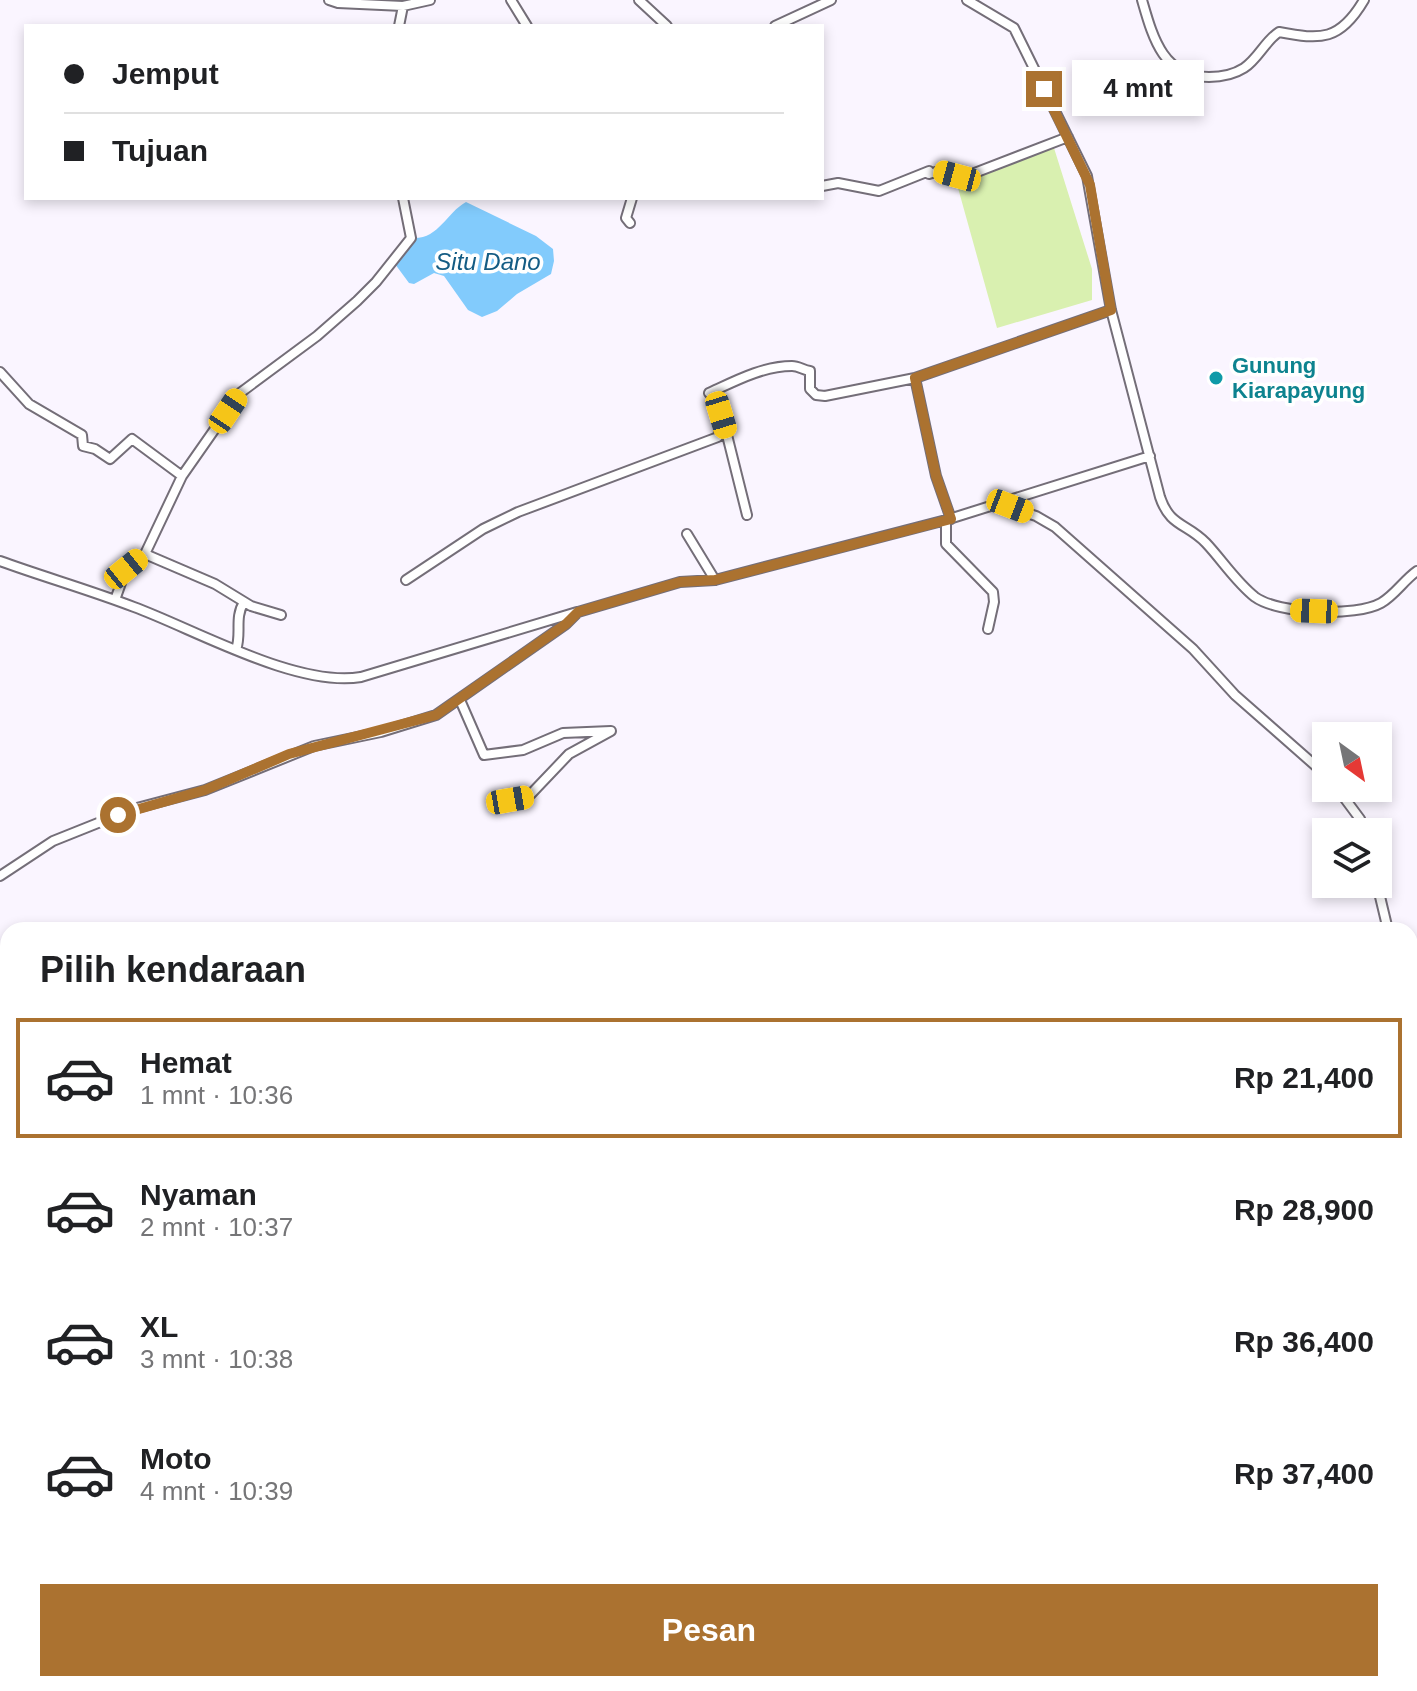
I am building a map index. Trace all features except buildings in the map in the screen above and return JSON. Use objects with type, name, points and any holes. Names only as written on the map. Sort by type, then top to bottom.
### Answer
[{"type":"street","points":[[329,0],[403,6],[430,0]]},
{"type":"street","points":[[511,0],[526,24]]},
{"type":"street","points":[[639,0],[665,24]]},
{"type":"street","points":[[779,24],[831,0]]},
{"type":"street","points":[[967,0],[1014,28],[1090,185],[1111,310],[1160,497],[1170,518],[1204,541],[1255,596],[1274,606],[1330,611],[1366,609],[1394,593],[1417,571]]},
{"type":"street","points":[[1142,0],[1148,20],[1170,65],[1193,77],[1221,77],[1247,66],[1278,33],[1319,38],[1338,30],[1352,19],[1364,0]]},
{"type":"street","points":[[399,24],[403,6]]},
{"type":"street","points":[[824,186],[838,183],[879,191],[929,171],[929,174],[939,171],[964,177],[1068,137]]},
{"type":"street","points":[[115,600],[126,569],[145,554],[182,476],[240,393],[317,336],[376,282],[411,238],[403,200]]},
{"type":"street","points":[[630,223],[626,218],[631,200]]},
{"type":"street","points":[[747,515],[716,398],[709,393],[756,373],[796,365],[810,371],[810,389],[821,397],[915,378],[1111,310]]},
{"type":"street","points":[[0,372],[29,404],[82,435],[83,446],[95,449],[110,459],[132,439],[182,476]]},
{"type":"street","points":[[915,378],[948,520],[946,544],[993,592],[988,629]]},
{"type":"street","points":[[406,580],[483,529],[518,512],[718,437],[719,432],[726,431]]},
{"type":"street","points":[[0,561],[115,600],[236,650],[296,669],[353,678],[680,582],[715,580],[948,520],[1150,456]]},
{"type":"street","points":[[998,503],[1055,527],[1193,649],[1235,695],[1312,763]]},
{"type":"street","points":[[687,534],[715,580]]},
{"type":"street","points":[[145,554],[215,584],[244,602],[281,615]]},
{"type":"street","points":[[236,650],[241,636],[237,615],[244,602]]},
{"type":"street","points":[[0,876],[53,841],[113,817],[205,790],[301,750],[425,719],[460,700],[578,612]]},
{"type":"street","points":[[460,700],[484,755],[526,750],[560,734],[593,729],[611,731],[569,754],[530,795],[493,803]]},
{"type":"street","points":[[1380,898],[1386,922]]},
{"type":"green space","points":[[1054,148],[1092,269],[1092,300],[997,328],[958,188],[960,183]]},
{"type":"water","name":"Situ Dano","points":[[466,202],[536,236],[553,249],[551,274],[517,294],[497,311],[482,317],[468,310],[444,276],[434,273],[414,284],[409,283],[395,264],[413,238],[436,230]]},
{"type":"place","name":"Gunung Kiarapayung","points":[[1216,378]]},
{"type":"route","points":[[118,815],[217,786],[289,754],[436,715],[566,624],[578,612],[680,582],[715,580],[951,519],[936,476],[915,378],[1111,310],[1090,185],[1044,89]]}]
